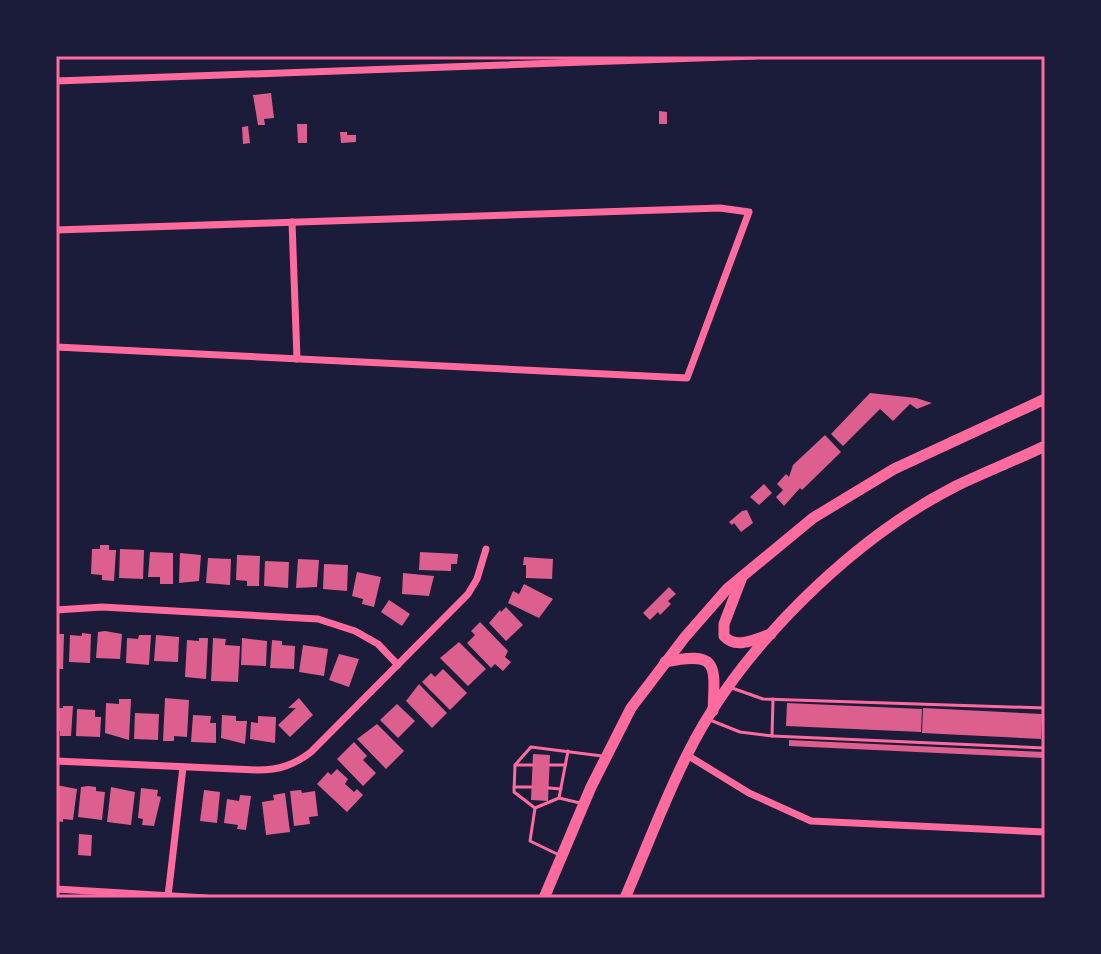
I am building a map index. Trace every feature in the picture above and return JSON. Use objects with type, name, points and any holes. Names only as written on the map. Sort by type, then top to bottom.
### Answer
[{"type":"main road","points":[[544,898],[584,803],[631,708],[665,662],[727,589],[813,518],[894,469],[1045,399]]},
{"type":"main road","points":[[625,898],[687,755],[729,686],[771,634],[833,572],[874,538],[955,487],[1045,446]]},
{"type":"main road","points":[[743,576],[724,624],[724,636],[738,644],[771,634]]},
{"type":"main road","points":[[665,662],[703,658],[710,663],[715,674],[710,715]]},
{"type":"street","points":[[56,81],[755,56]]},
{"type":"street","points":[[56,230],[720,208],[749,212],[687,378],[56,347]]},
{"type":"street","points":[[292,222],[297,359]]},
{"type":"street","points":[[56,761],[272,770],[299,761],[468,594],[477,579],[486,549]]},
{"type":"street","points":[[56,610],[102,607],[318,619],[337,623],[378,644],[398,665]]},
{"type":"street","points":[[687,755],[749,793],[811,821],[1045,832]]},
{"type":"street","points":[[168,896],[183,767]]},
{"type":"street","points":[[56,889],[206,898]]},
{"type":"lane","points":[[729,686],[754,698],[1045,708]]},
{"type":"lane","points":[[772,736],[773,699]]},
{"type":"lane","points":[[710,715],[740,732],[772,736],[1045,748]]},
{"type":"lane","points":[[535,808],[514,792],[515,765],[531,747],[606,756]]},
{"type":"lane","points":[[559,798],[568,751]]},
{"type":"lane","points":[[515,765],[532,765]]},
{"type":"lane","points":[[550,765],[565,765]]},
{"type":"lane","points":[[514,787],[531,787]]},
{"type":"lane","points":[[549,788],[561,789]]},
{"type":"lane","points":[[535,808],[559,798],[584,803]]},
{"type":"lane","points":[[535,808],[530,841],[561,856]]},
{"type":"building","points":[[271,93],[274,118],[264,119],[265,125],[258,125],[253,95]]},
{"type":"building","points":[[659,111],[667,112],[667,124],[659,124]]},
{"type":"building","points":[[297,124],[307,124],[307,143],[298,143]]},
{"type":"building","points":[[248,126],[250,143],[243,144],[242,127]]},
{"type":"building","points":[[340,132],[356,135],[356,142],[341,143]]},
{"type":"building","points":[[870,393],[932,403],[917,409],[910,404],[893,421],[880,409],[843,446],[831,434]]},
{"type":"building","points":[[825,435],[841,452],[784,506],[776,497],[783,490],[777,484],[786,474],[789,477],[793,465]]},
{"type":"building","points":[[764,484],[772,493],[759,505],[750,497]]},
{"type":"building","points":[[747,510],[753,523],[741,532],[734,523],[729,522]]},
{"type":"building","points":[[100,545],[109,545],[109,550],[116,550],[114,581],[102,580],[102,575],[91,574],[92,549],[100,549]]},
{"type":"building","points":[[120,549],[144,550],[143,579],[119,578]]},
{"type":"building","points":[[150,552],[173,553],[173,584],[160,584],[160,577],[148,577]]},
{"type":"building","points":[[420,552],[458,554],[457,564],[451,564],[451,571],[419,570]]},
{"type":"building","points":[[180,553],[201,555],[199,581],[179,583]]},
{"type":"building","points":[[237,555],[260,556],[259,586],[247,586],[247,581],[236,580]]},
{"type":"building","points":[[524,557],[553,559],[552,579],[526,578]]},
{"type":"building","points":[[208,558],[231,559],[230,585],[206,583]]},
{"type":"building","points":[[298,559],[319,560],[317,587],[296,588]]},
{"type":"building","points":[[265,561],[289,562],[288,588],[264,586]]},
{"type":"building","points":[[324,564],[348,565],[347,591],[323,589]]},
{"type":"building","points":[[357,572],[381,577],[374,607],[362,604],[363,599],[352,596]]},
{"type":"building","points":[[403,573],[434,576],[429,596],[402,594]]},
{"type":"building","points":[[524,584],[553,599],[539,618],[508,603],[513,591],[519,594]]},
{"type":"building","points":[[669,587],[676,594],[668,601],[671,604],[650,620],[643,613]]},
{"type":"building","points":[[389,600],[410,614],[402,626],[381,612]]},
{"type":"building","points":[[506,607],[523,625],[506,641],[489,623]]},
{"type":"building","points":[[480,622],[508,651],[505,657],[511,662],[503,671],[495,664],[491,668],[467,643],[475,635],[471,631]]},
{"type":"building","points":[[98,632],[122,634],[120,659],[96,658]]},
{"type":"building","points":[[82,633],[91,634],[90,663],[69,662],[70,635],[82,636]]},
{"type":"building","points":[[56,634],[64,634],[63,669],[56,669]]},
{"type":"building","points":[[139,635],[151,635],[149,665],[126,663],[127,638],[138,639]]},
{"type":"building","points":[[156,635],[179,637],[178,662],[154,661]]},
{"type":"building","points":[[199,638],[208,638],[206,679],[185,677],[187,640],[199,641]]},
{"type":"building","points":[[213,638],[226,639],[225,645],[240,646],[238,682],[211,681]]},
{"type":"building","points":[[242,638],[267,641],[266,666],[241,665]]},
{"type":"building","points":[[272,640],[295,646],[294,669],[270,668]]},
{"type":"building","points":[[459,642],[486,669],[468,686],[440,658]]},
{"type":"building","points":[[303,645],[328,649],[324,676],[299,672]]},
{"type":"building","points":[[339,654],[359,659],[349,687],[329,680]]},
{"type":"building","points":[[443,669],[467,693],[450,710],[422,682],[431,673],[435,677]]},
{"type":"building","points":[[419,684],[447,713],[432,728],[406,701]]},
{"type":"building","points":[[165,698],[189,700],[187,737],[174,736],[174,741],[163,741]]},
{"type":"building","points":[[299,698],[313,715],[290,737],[278,725],[296,708],[288,708]]},
{"type":"building","points":[[119,699],[131,699],[129,740],[105,733],[106,703],[119,704]]},
{"type":"building","points":[[787,703],[922,709],[921,732],[786,726]]},
{"type":"building","points":[[397,704],[415,721],[398,738],[380,720]]},
{"type":"building","points":[[73,706],[71,736],[60,736],[60,731],[56,731],[56,708]]},
{"type":"building","points":[[923,708],[1042,714],[1041,739],[922,733]]},
{"type":"building","points":[[77,709],[95,710],[95,717],[101,717],[100,737],[76,736]]},
{"type":"building","points":[[135,713],[159,714],[158,740],[134,739]]},
{"type":"building","points":[[193,715],[211,716],[210,723],[216,723],[216,743],[191,742]]},
{"type":"building","points":[[222,715],[236,716],[236,721],[247,721],[245,744],[221,738]]},
{"type":"building","points":[[258,716],[276,717],[275,743],[250,739],[251,722],[258,723]]},
{"type":"building","points":[[377,724],[404,751],[386,769],[357,739]]},
{"type":"building","points":[[789,740],[1045,752],[1045,758],[789,746]]},
{"type":"building","points":[[354,742],[367,756],[363,760],[376,773],[363,786],[337,759]]},
{"type":"building","points":[[533,754],[550,755],[548,801],[531,800]]},
{"type":"building","points":[[337,769],[348,779],[345,784],[363,795],[347,812],[317,784],[328,772],[331,775]]},
{"type":"building","points":[[56,785],[77,789],[73,820],[56,821]]},
{"type":"building","points":[[88,786],[105,792],[102,820],[78,817],[81,787]]},
{"type":"building","points":[[111,787],[135,792],[131,825],[107,822]]},
{"type":"building","points":[[141,788],[158,790],[157,796],[161,797],[154,826],[142,825],[143,819],[138,818]]},
{"type":"building","points":[[204,790],[220,792],[217,823],[200,821]]},
{"type":"building","points":[[301,790],[302,793],[315,791],[318,816],[309,817],[310,824],[294,826],[290,791]]},
{"type":"building","points":[[285,793],[290,832],[266,835],[262,802],[274,800],[273,795]]},
{"type":"building","points":[[240,795],[251,796],[246,830],[224,823],[227,799],[239,801]]},
{"type":"building","points":[[79,834],[92,835],[91,856],[78,855]]}]
